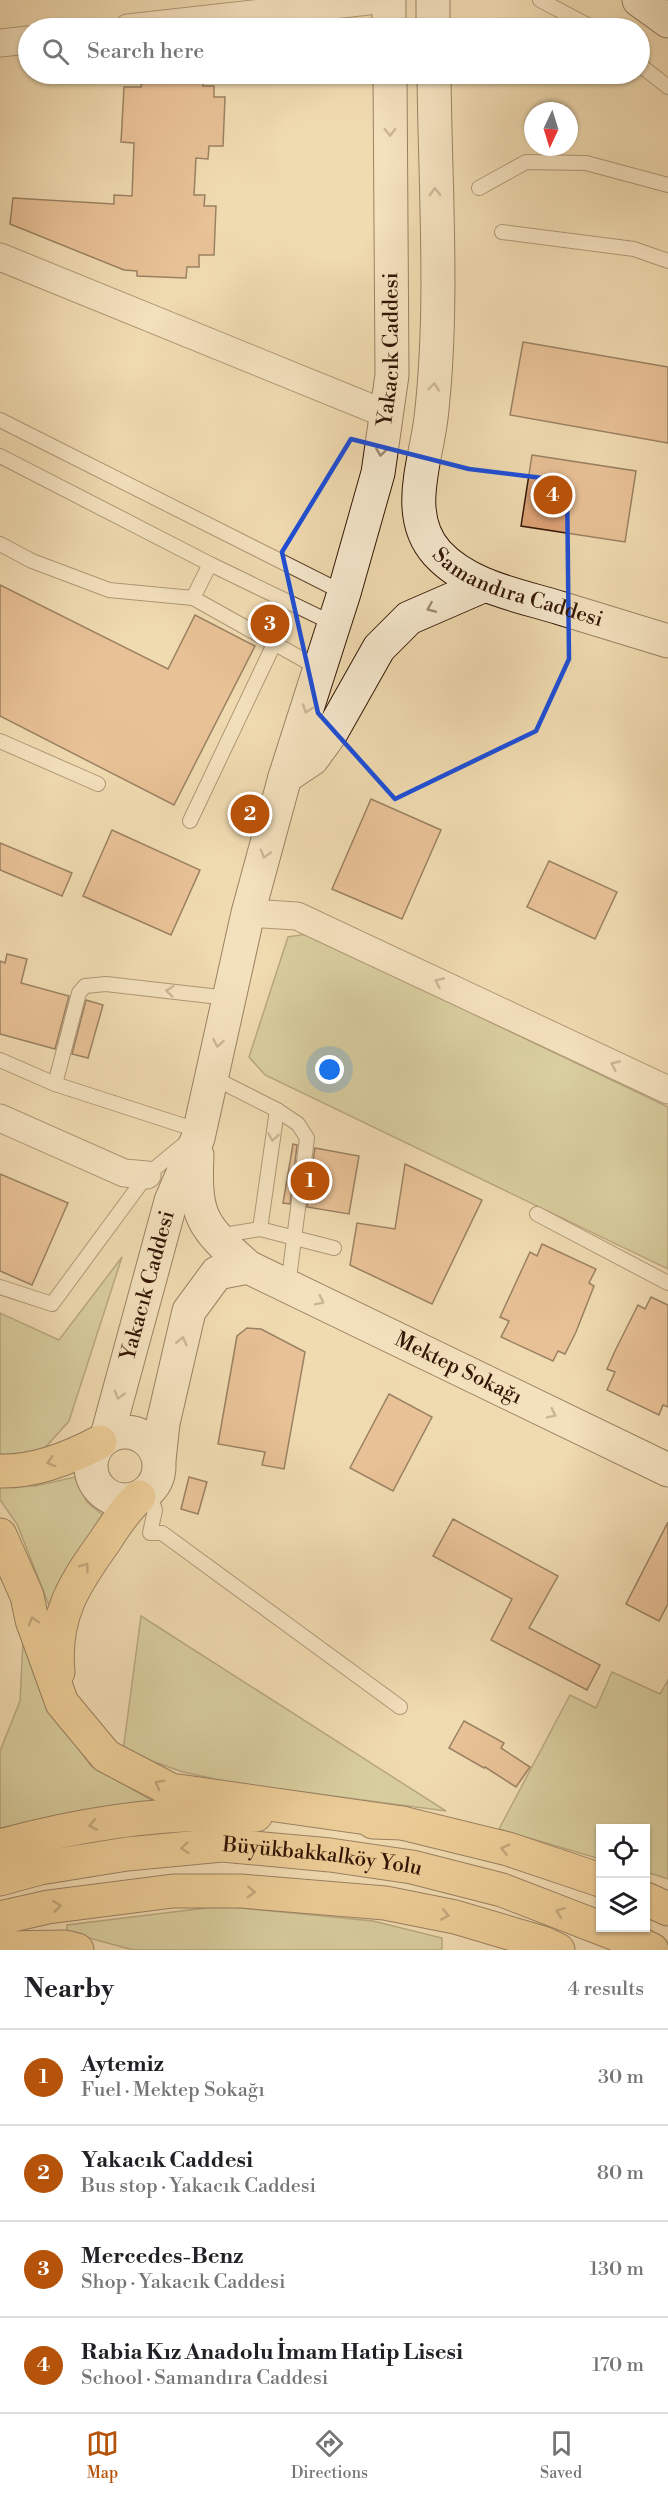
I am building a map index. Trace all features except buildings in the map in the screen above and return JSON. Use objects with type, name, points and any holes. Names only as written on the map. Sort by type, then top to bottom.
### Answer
[{"type":"highway","points":[[0,1470],[20,1472],[75,1455],[104,1439]]},
{"type":"highway","points":[[62,1703],[57,1656],[60,1621],[77,1579],[127,1508],[144,1494]]},
{"type":"highway","points":[[0,1534],[27,1596],[32,1620],[62,1703],[106,1756],[171,1790],[402,1823],[508,1850],[596,1879]]},
{"type":"highway","points":[[0,1846],[100,1823],[208,1812],[402,1823]]},
{"type":"highway","name":"Büyükbakkalköy Yolu","points":[[0,1879],[40,1868],[127,1854],[222,1845],[265,1849],[412,1867],[502,1890],[643,1946]]},
{"type":"highway","name":"Büyükbakkalköy Yolu","points":[[0,1918],[48,1907],[173,1891],[241,1891],[385,1903],[455,1917],[543,1943],[558,1950]]},
{"type":"highway","points":[[0,1948],[65,1947],[77,1950]]},
{"type":"main road","points":[[389,0],[389,18]]},
{"type":"main road","points":[[433,0],[433,18]]},
{"type":"main road","points":[[639,0],[668,21]]},
{"type":"main road","name":"Yakacık Caddesi","points":[[248,1267],[214,1237],[201,1215],[196,1189],[199,1135],[248,913],[285,777],[344,593],[378,473],[392,375],[390,84]]},
{"type":"main road","name":"Samandıra Caddesi","points":[[434,84],[437,362],[429,437],[418,486],[418,504],[424,529],[436,552],[455,568],[485,585],[668,641]]},
{"type":"main road","points":[[285,777],[312,759],[331,733],[379,648],[409,618],[485,585]]},
{"type":"main road","name":"Yakacık Caddesi","points":[[144,1494],[128,1501],[106,1495],[97,1486],[90,1465],[92,1453],[104,1439],[171,1202],[199,1135]]},
{"type":"main road","points":[[144,1494],[159,1472],[163,1423],[189,1311],[217,1273],[248,1267]]},
{"type":"main road","name":"Mektep Sokağı","points":[[248,1267],[668,1470]]},
{"type":"main road","points":[[104,1439],[118,1432],[140,1435],[156,1450],[159,1460]]},
{"type":"street","points":[[217,18],[377,0]]},
{"type":"street","points":[[0,43],[18,41]]},
{"type":"street","points":[[0,257],[386,414]]},
{"type":"street","points":[[248,913],[297,916],[668,1090]]},
{"type":"street","points":[[0,1118],[124,1173],[147,1175]]},
{"type":"lane","points":[[540,0],[573,18]]},
{"type":"lane","points":[[650,73],[668,87]]},
{"type":"lane","points":[[479,188],[526,162],[586,163],[668,185]]},
{"type":"lane","points":[[502,232],[634,249],[668,261]]},
{"type":"lane","points":[[0,420],[344,593]]},
{"type":"lane","points":[[0,456],[210,564],[334,624]]},
{"type":"lane","points":[[0,544],[32,561],[109,590],[194,598],[320,669]]},
{"type":"lane","points":[[194,598],[210,564]]},
{"type":"lane","points":[[190,821],[274,644]]},
{"type":"lane","points":[[0,741],[98,784]]},
{"type":"lane","points":[[55,1084],[79,993],[85,986],[106,984],[228,998]]},
{"type":"lane","points":[[0,1060],[55,1084],[199,1135]]},
{"type":"lane","points":[[212,1077],[278,1110],[298,1124],[307,1138],[288,1286]]},
{"type":"lane","points":[[260,1229],[278,1110]]},
{"type":"lane","points":[[0,1287],[52,1304],[147,1175],[199,1135]]},
{"type":"lane","points":[[537,1214],[668,1283]]},
{"type":"lane","points":[[214,1237],[260,1229],[334,1248]]},
{"type":"lane","points":[[144,1494],[155,1510],[150,1533],[162,1533],[400,1707]]},
{"type":"highlighted area","points":[[351,439],[469,469],[567,481],[569,659],[536,731],[395,799],[318,713],[282,552]]},
{"type":"green space","points":[[307,934],[668,1107],[668,1269],[265,1075],[249,1057],[288,937]]},
{"type":"green space","points":[[122,1257],[69,1421],[44,1449],[18,1457],[0,1454],[0,1313],[59,1340]]},
{"type":"green space","points":[[75,1477],[87,1502],[110,1521],[52,1613],[17,1524],[0,1500],[0,1485],[35,1486]]},
{"type":"green space","points":[[141,1616],[446,1811],[228,1782],[183,1772],[123,1751]]},
{"type":"green space","points":[[24,1622],[49,1708],[91,1766],[157,1803],[0,1830],[0,1751],[20,1701]]},
{"type":"green space","points":[[612,1672],[660,1694],[668,1680],[668,1879],[650,1873],[650,1824],[596,1824],[596,1858],[499,1829],[570,1695],[596,1708]]},
{"type":"green space","points":[[222,1906],[373,1921],[442,1938],[442,1950],[133,1950],[67,1932],[67,1925]]},
{"type":"place","name":"Rabia Kız Anadolu İmam Hatip Lisesi","points":[[553,495]]},
{"type":"place","name":"Mercedes-Benz","points":[[270,624]]},
{"type":"place","name":"Yakacık Caddesi","points":[[250,814]]},
{"type":"place","name":"Aytemiz","points":[[310,1181]]}]
